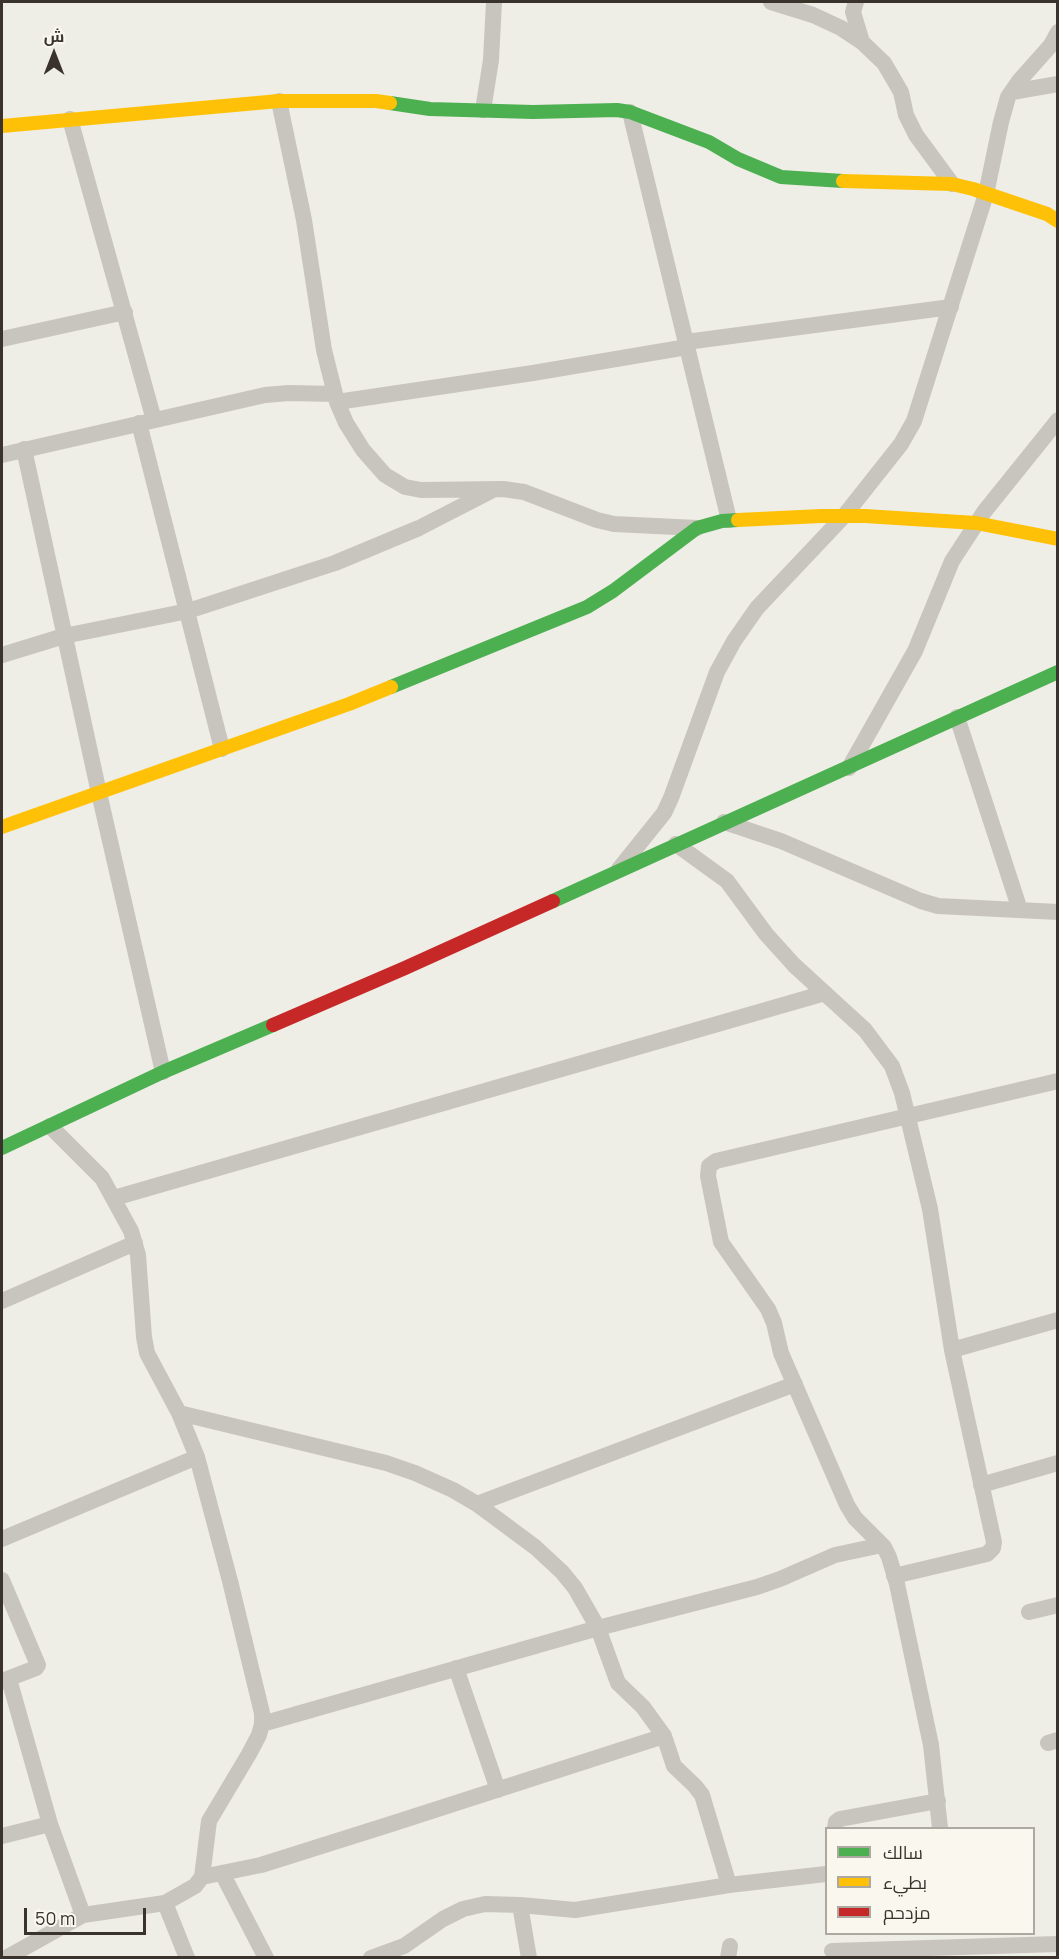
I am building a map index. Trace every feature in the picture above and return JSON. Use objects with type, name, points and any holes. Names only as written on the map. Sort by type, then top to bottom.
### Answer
[{"type":"street","points":[[483,110],[491,60],[494,2]]},
{"type":"street","points":[[771,2],[813,15],[841,28],[862,42],[884,63],[901,92],[906,115],[916,135],[952,184]]},
{"type":"street","points":[[856,2],[853,12],[862,42]]},
{"type":"street","points":[[617,871],[664,813],[717,672],[734,642],[757,608],[844,516],[901,444],[914,421],[986,194],[1008,97],[1051,45],[1058,32]]},
{"type":"street","points":[[1012,92],[1058,84]]},
{"type":"street","points":[[279,101],[304,220],[324,350],[336,398],[346,423],[363,450],[392,480],[405,487],[421,490],[495,489],[524,492],[597,520],[614,524],[697,528],[729,520],[844,516],[976,523],[1058,539]]},
{"type":"street","points":[[2,126],[279,101],[376,101],[430,109],[533,112],[602,109],[630,112],[709,142],[738,159],[781,177],[952,184],[1047,214],[1058,221]]},
{"type":"street","points":[[630,112],[729,520]]},
{"type":"street","points":[[70,119],[125,312],[146,421],[188,611],[222,749]]},
{"type":"street","points":[[2,454],[265,395],[289,393],[336,398],[533,373],[687,345],[951,307]]},
{"type":"street","points":[[2,339],[125,312]]},
{"type":"street","points":[[849,768],[915,651],[952,561],[976,523],[1058,420]]},
{"type":"street","points":[[24,449],[99,793],[164,1072]]},
{"type":"street","points":[[2,655],[64,636],[188,611],[335,563],[420,528],[495,489]]},
{"type":"street","points":[[2,827],[349,704],[587,607],[613,591],[697,528]]},
{"type":"street","points":[[2,1148],[164,1072],[405,968],[1058,672]]},
{"type":"street","points":[[957,717],[1020,910]]},
{"type":"street","points":[[724,822],[781,841],[921,901],[938,906],[1058,912]]},
{"type":"street","points":[[676,844],[727,881],[766,934],[794,965],[865,1030],[892,1066],[902,1093],[930,1209],[952,1350],[994,1542],[993,1548],[987,1554],[894,1576]]},
{"type":"street","points":[[114,1198],[825,993]]},
{"type":"street","points":[[940,1827],[931,1744],[889,1557],[882,1545],[855,1518],[847,1505],[781,1353],[768,1309],[721,1242],[708,1176],[709,1166],[716,1161],[1058,1082]]},
{"type":"street","points":[[6,1958],[83,1915],[165,1903],[195,1886],[202,1877],[209,1821],[249,1755],[262,1724],[262,1713],[230,1581],[197,1457],[179,1413],[147,1353],[135,1243],[102,1178],[50,1126]]},
{"type":"street","points":[[2,1301],[135,1243]]},
{"type":"street","points":[[952,1350],[1058,1320]]},
{"type":"street","points":[[477,1504],[795,1384]]},
{"type":"street","points":[[179,1413],[386,1463],[424,1477],[477,1504],[535,1547],[562,1572],[575,1588],[598,1628],[618,1683],[644,1707],[663,1736],[674,1766],[702,1795],[729,1885]]},
{"type":"street","points":[[2,1539],[197,1457]]},
{"type":"street","points":[[981,1485],[1058,1463]]},
{"type":"street","points":[[262,1724],[598,1628],[757,1587],[835,1555],[882,1545]]},
{"type":"street","points":[[2,1580],[38,1665],[36,1668],[5,1680],[50,1824],[83,1915]]},
{"type":"street","points":[[1029,1612],[1058,1605]]},
{"type":"street","points":[[456,1668],[498,1790]]},
{"type":"street","points":[[202,1877],[254,1867],[663,1736]]},
{"type":"street","points":[[835,1827],[836,1822],[840,1819],[938,1801]]},
{"type":"street","points":[[2,1836],[50,1824]]},
{"type":"street","points":[[222,1873],[266,1958]]},
{"type":"street","points":[[371,1958],[404,1946],[443,1919],[463,1909],[485,1904],[583,1910],[729,1885],[825,1874]]},
{"type":"street","points":[[165,1903],[187,1958]]},
{"type":"street","points":[[520,1905],[529,1958]]},
{"type":"street","points":[[832,1935],[832,1954],[950,1940],[1058,1944]]},
{"type":"traffic: fast","points":[[390,103],[430,109],[533,112],[617,110],[630,112],[709,142],[738,159],[781,177],[843,181]]},
{"type":"traffic: fast","points":[[391,687],[587,607],[613,591],[697,528],[722,521],[738,520]]},
{"type":"traffic: fast","points":[[553,901],[1058,672]]},
{"type":"traffic: fast","points":[[2,1148],[163,1072],[273,1025]]},
{"type":"traffic: slow","points":[[2,126],[279,101],[390,103]]},
{"type":"traffic: slow","points":[[843,181],[952,184],[1047,214],[1058,221]]},
{"type":"traffic: slow","points":[[738,520],[865,516],[976,523],[1058,539]]},
{"type":"traffic: slow","points":[[2,827],[391,687]]},
{"type":"traffic: jam","points":[[273,1025],[553,901]]}]
